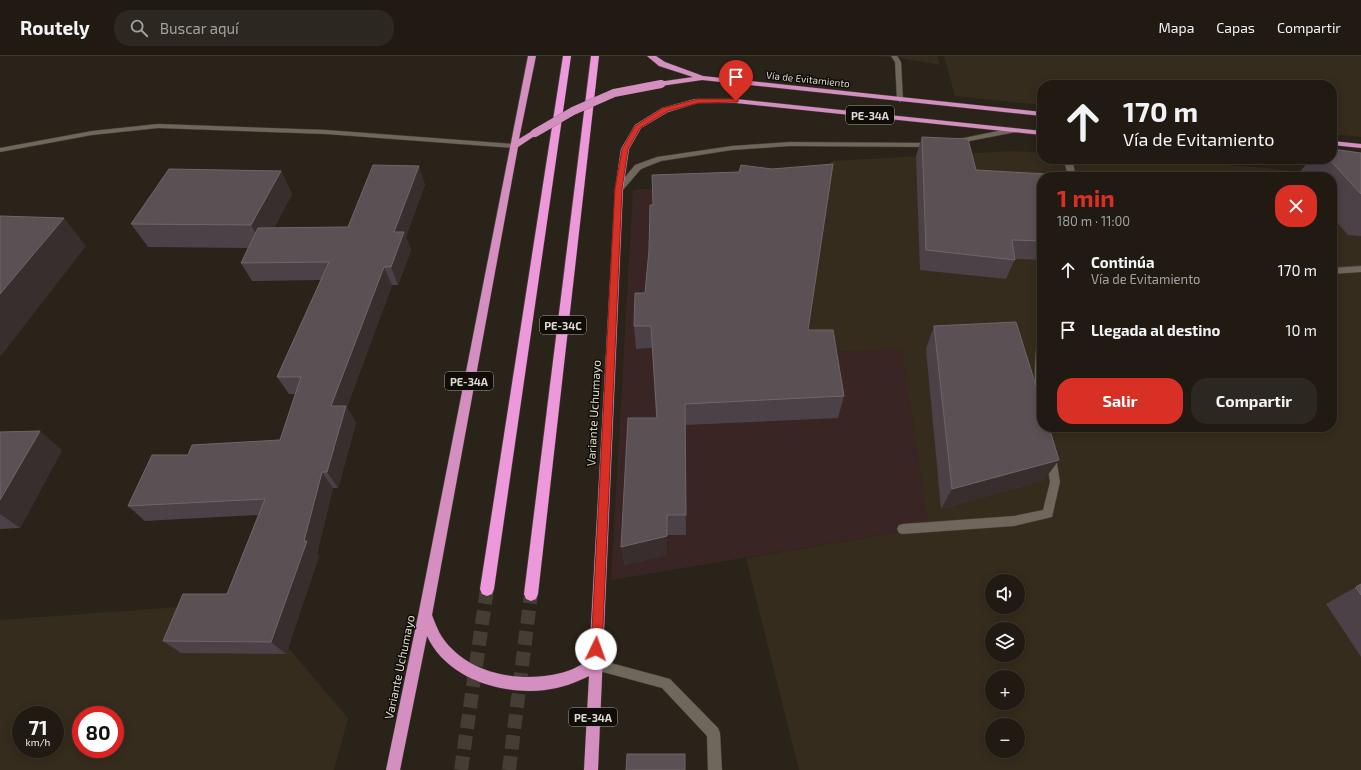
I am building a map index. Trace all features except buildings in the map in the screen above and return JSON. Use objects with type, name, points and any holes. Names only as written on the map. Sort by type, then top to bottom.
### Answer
[{"type":"highway","name":"PE-34A","points":[[514,146],[532,56]]},
{"type":"highway","name":"PE-34C","points":[[487,589],[567,56]]},
{"type":"highway","name":"PE-34C","points":[[531,594],[596,56]]},
{"type":"highway","name":"PE-34A","points":[[651,56],[662,64],[702,78]]},
{"type":"highway","name":"Vía de Evitamiento","points":[[514,146],[573,110],[614,93],[702,78],[1037,114]]},
{"type":"highway","name":"Variante Uchumayo","points":[[591,770],[619,189],[625,149],[638,127],[665,110],[698,101],[736,101],[1013,130]]},
{"type":"highway","name":"PE-34A","points":[[1013,130],[1037,132]]},
{"type":"highway","points":[[1337,144],[1361,146]]},
{"type":"highway","name":"Variante Uchumayo","points":[[393,770],[425,616],[514,146]]},
{"type":"highway","points":[[425,616],[439,644],[461,666],[492,680],[527,685],[562,679],[596,665]]},
{"type":"street","points":[[894,56],[898,62],[900,100]]},
{"type":"street","points":[[0,150],[92,133],[158,126],[326,132],[514,146]]},
{"type":"street","points":[[619,189],[638,167],[660,159],[732,148],[790,144],[936,145],[1013,130]]},
{"type":"street","points":[[1337,271],[1361,269]]},
{"type":"street","points":[[903,529],[1014,522],[1048,514],[1054,482],[1049,443]]},
{"type":"street","points":[[596,665],[666,683],[713,733],[715,770]]},
{"type":"shaded area","points":[[876,56],[937,56],[940,65],[901,58]]},
{"type":"shaded area","points":[[944,56],[1361,56],[1361,137],[1337,135],[1337,80],[1037,80],[1037,104],[955,96]]},
{"type":"shaded area","points":[[1013,151],[1037,153],[1037,164],[1210,164],[1300,172],[1037,172],[1037,432],[1337,432],[1337,176],[1361,179],[1361,770],[799,770],[746,558],[928,527],[902,349],[828,352],[804,350],[827,176],[831,161]]},
{"type":"shaded area","points":[[827,176],[828,352],[902,348],[928,527],[611,580],[633,190]]},
{"type":"shaded area","points":[[249,602],[348,718],[334,770],[0,770],[0,620]]},
{"type":"tunnel","points":[[461,770],[487,589]]},
{"type":"tunnel","points":[[509,770],[531,594]]},
{"type":"route","points":[[596,649],[619,189],[625,149],[638,127],[665,110],[698,101],[736,101]]}]
